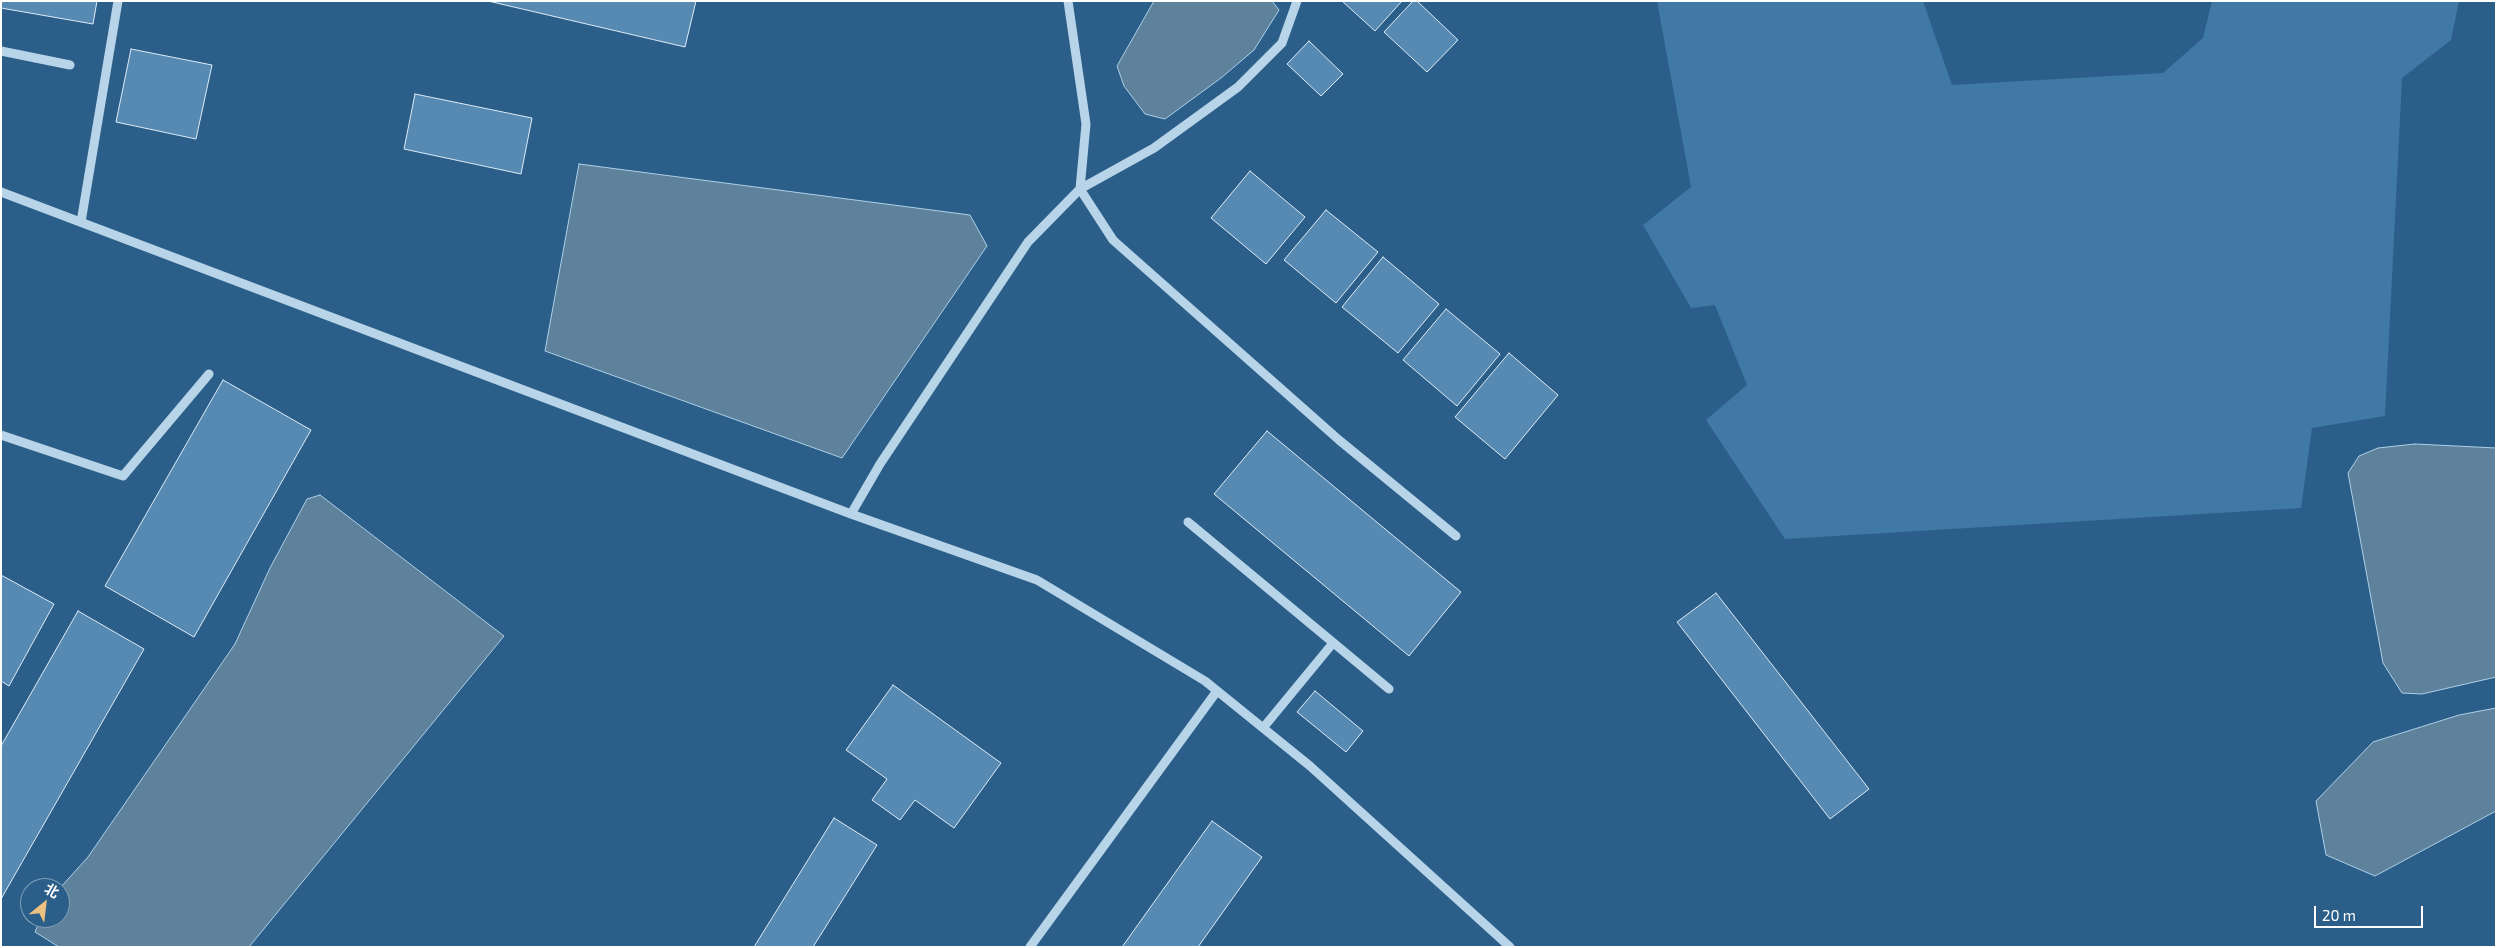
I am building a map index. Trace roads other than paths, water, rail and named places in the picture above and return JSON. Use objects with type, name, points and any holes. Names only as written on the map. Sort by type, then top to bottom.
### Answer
[{"type":"street","points":[[81,222],[118,1]]},
{"type":"street","points":[[1068,1],[1086,124],[1080,189],[1113,240],[1339,440],[1456,536]]},
{"type":"street","points":[[851,514],[880,464],[1028,242],[1080,189],[1154,148],[1238,87],[1282,43],[1297,1]]},
{"type":"street","points":[[1,51],[70,65]]},
{"type":"street","points":[[1,192],[851,514],[1037,580],[1206,681],[1317,773],[1510,947]]},
{"type":"street","points":[[1,435],[123,476],[209,374]]},
{"type":"street","points":[[1188,522],[1389,689]]},
{"type":"street","points":[[1263,728],[1333,643]]},
{"type":"street","points":[[1030,947],[1217,691]]}]
